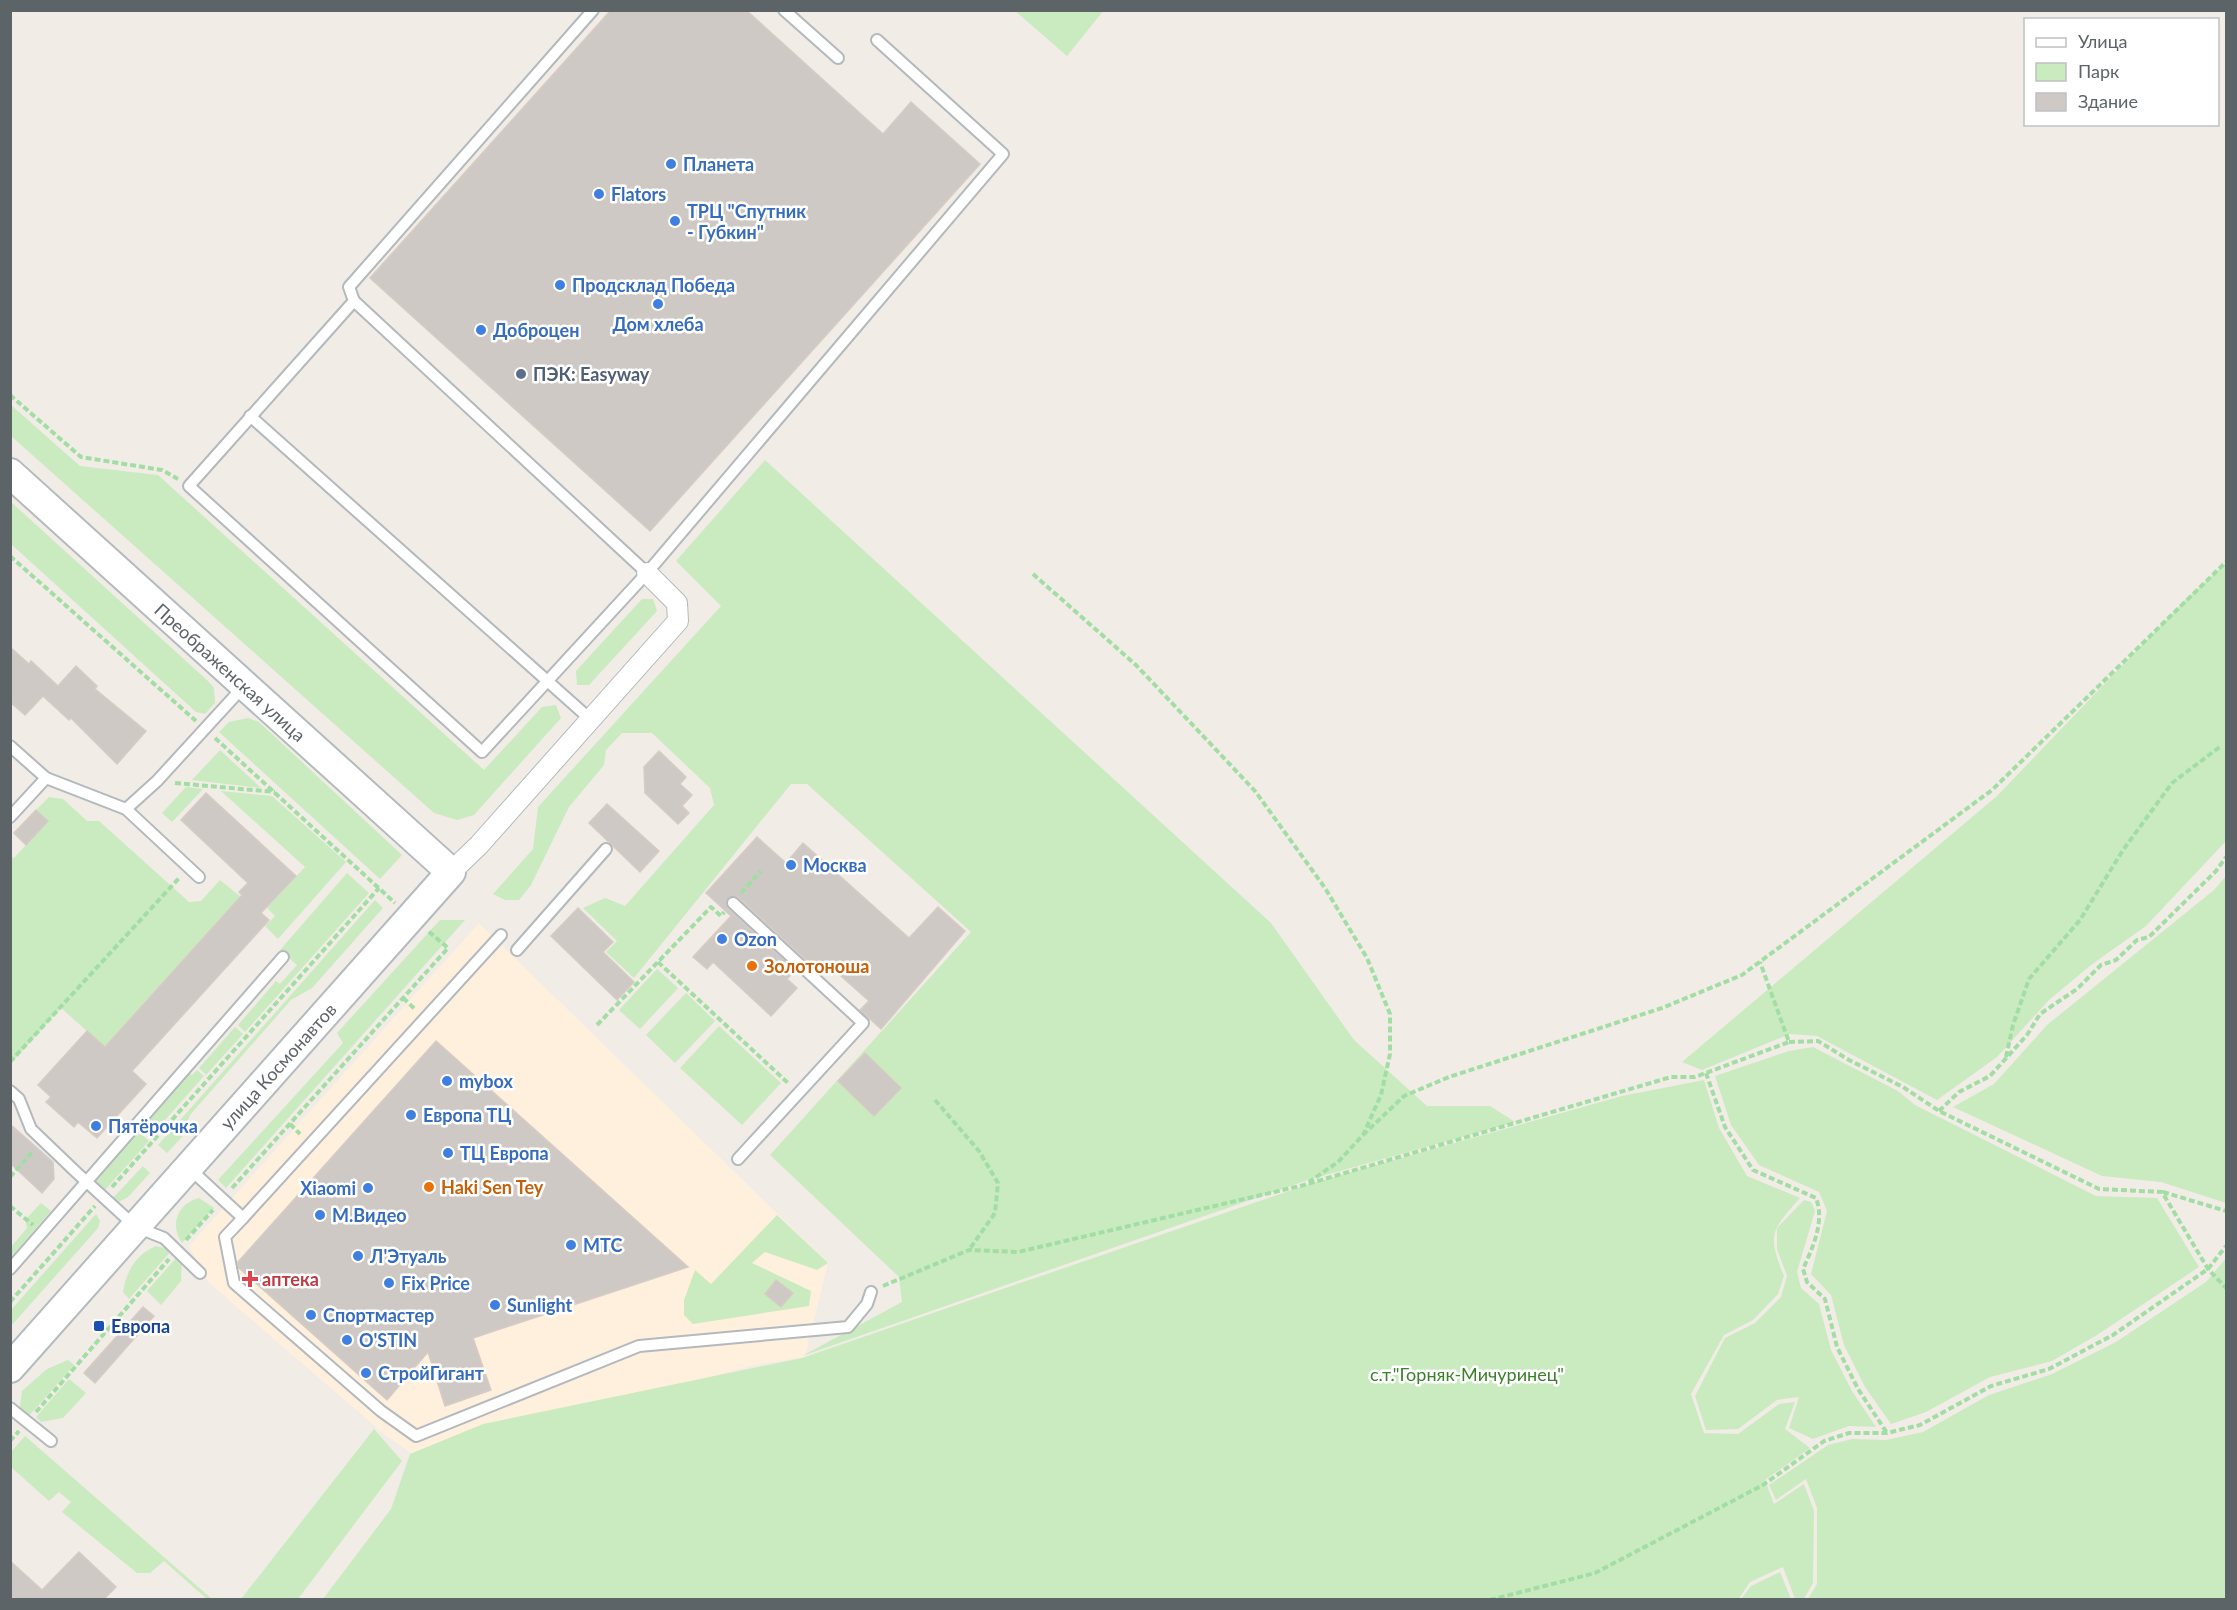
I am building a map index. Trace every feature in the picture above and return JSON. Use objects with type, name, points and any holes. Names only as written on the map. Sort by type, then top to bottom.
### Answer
[{"type":"main road","name":"Преображенская улица","points":[[10,473],[246,684],[451,872]]},
{"type":"main road","name":"улица Космонавтов","points":[[10,1368],[451,872]]},
{"type":"street","points":[[451,872],[479,845],[678,621],[677,603],[647,573]]},
{"type":"lane","points":[[592,10],[348,287],[354,301],[647,573]]},
{"type":"lane","points":[[784,10],[838,58]]},
{"type":"lane","points":[[354,301],[189,486],[482,752],[647,573],[1003,154],[877,40]]},
{"type":"lane","points":[[250,416],[590,719]]},
{"type":"lane","points":[[126,809],[157,781],[246,684]]},
{"type":"lane","points":[[10,746],[46,778],[126,809],[199,877]]},
{"type":"lane","points":[[10,817],[46,778]]},
{"type":"lane","points":[[518,950],[606,849]]},
{"type":"lane","points":[[733,903],[863,1023],[738,1159]]},
{"type":"lane","points":[[501,934],[225,1237],[234,1283],[381,1411],[416,1436],[639,1346],[848,1327],[867,1304],[871,1292]]},
{"type":"lane","points":[[10,1269],[283,957]]},
{"type":"lane","points":[[10,1091],[19,1099],[32,1130],[136,1227],[164,1238],[200,1274]]},
{"type":"lane","points":[[189,1167],[243,1218]]},
{"type":"lane","points":[[10,1408],[51,1441]]},
{"type":"path","points":[[10,395],[81,457],[162,470],[189,486]]},
{"type":"path","points":[[1304,1185],[1338,1162],[1404,1096],[1449,1077],[1662,1008],[1742,975],[1992,789],[2226,562]]},
{"type":"path","points":[[1033,574],[1136,665],[1255,791],[1325,888],[1367,958],[1390,1014],[1390,1054],[1381,1095],[1363,1135]]},
{"type":"path","points":[[2006,1058],[2013,1025],[2029,979],[2080,920],[2123,850],[2172,783],[2222,746]]},
{"type":"path","points":[[157,781],[276,792]]},
{"type":"path","points":[[1939,1111],[1959,1092],[1990,1076],[2027,1035],[2040,1014],[2077,989],[2101,965],[2116,960],[2137,940],[2149,937],[2216,871],[2226,858]]},
{"type":"path","points":[[10,1062],[189,867]]},
{"type":"path","points":[[597,1025],[711,907],[721,916],[761,871]]},
{"type":"path","points":[[10,1302],[379,888],[448,948],[222,1199],[10,1441]]},
{"type":"path","points":[[658,962],[798,1093]]},
{"type":"path","points":[[1760,962],[1789,1042]]},
{"type":"path","points":[[871,1292],[969,1250],[1018,1252],[1304,1185],[1671,1077],[1695,1077],[1789,1042],[1818,1041],[1903,1087],[1939,1111],[2099,1189],[2163,1192],[2226,1211]]},
{"type":"path","points":[[1706,1073],[1725,1127],[1753,1170],[1816,1198],[1821,1211],[1814,1245],[1803,1269],[1807,1282],[1825,1299],[1837,1347],[1858,1389],[1887,1433]]},
{"type":"path","points":[[934,1100],[979,1151],[998,1183],[995,1213],[969,1250]]},
{"type":"path","points":[[10,1177],[43,1140]]},
{"type":"path","points":[[2163,1192],[2208,1269],[2226,1288]]},
{"type":"path","points":[[1490,1599],[1595,1573],[1763,1485],[1824,1441],[1849,1433],[1887,1433],[1920,1425],[1991,1386],[2049,1369],[2113,1335],[2208,1269],[2226,1246]]},
{"type":"shaded area","points":[[479,923],[828,1263],[805,1357],[755,1365],[412,1454],[385,1435],[209,1283],[189,1246]]},
{"type":"green space","points":[[1015,10],[1104,10],[1067,56],[1015,11]]},
{"type":"green space","points":[[11,405],[80,466],[158,475],[484,770],[542,707],[556,705],[561,718],[474,815],[457,820],[434,813],[11,436]]},
{"type":"green space","points":[[765,460],[1271,923],[1354,1040],[1427,1106],[1490,1106],[1515,1122],[1308,1180],[802,1356],[902,1302],[899,1277],[770,1155],[971,932],[807,784],[791,784],[634,978],[606,952],[617,941],[583,908],[605,898],[625,906],[714,805],[710,788],[652,733],[622,733],[606,750],[604,765],[569,807],[531,885],[519,900],[505,900],[493,894],[533,849],[538,807],[721,606],[676,561]]},
{"type":"green space","points":[[11,502],[209,682],[214,688],[215,703],[205,714],[196,712],[11,544]]},
{"type":"green space","points":[[2226,563],[2226,841],[2146,926],[2091,965],[2049,1000],[1997,1057],[1937,1100],[1817,1036],[1790,1034],[1702,1070],[1682,1062],[1997,796],[2184,601]]},
{"type":"green space","points":[[642,599],[653,599],[657,611],[589,685],[577,685],[576,671]]},
{"type":"green space","points":[[248,718],[259,722],[402,855],[380,879],[219,732],[229,722]]},
{"type":"green space","points":[[220,750],[261,788],[192,780]]},
{"type":"green space","points":[[186,787],[203,789],[172,822],[162,813]]},
{"type":"green space","points":[[221,791],[272,796],[346,862],[278,939],[265,926],[275,916],[267,908],[305,867]]},
{"type":"green space","points":[[49,797],[63,799],[87,821],[99,821],[189,902],[201,901],[220,880],[241,897],[105,1047],[61,1008],[11,1063],[11,856],[14,858],[48,821],[36,810]]},
{"type":"green space","points":[[347,873],[369,893],[245,1032],[238,1025],[276,981],[280,984],[297,965],[280,950]]},
{"type":"green space","points":[[2226,876],[2226,1203],[2161,1182],[2102,1176],[1953,1107],[1994,1084],[2047,1025],[2214,890]]},
{"type":"green space","points":[[375,900],[383,908],[312,988],[291,1000],[190,1115],[182,1137],[167,1153],[158,1145]]},
{"type":"green space","points":[[440,920],[465,920],[226,1188],[218,1180],[343,1043],[337,1033]]},
{"type":"green space","points":[[657,969],[678,988],[640,1029],[619,1010]]},
{"type":"green space","points":[[686,993],[715,1021],[675,1063],[646,1035]]},
{"type":"green space","points":[[719,1026],[781,1083],[742,1125],[680,1068]]},
{"type":"green space","points":[[235,1027],[243,1034],[206,1075],[199,1068]]},
{"type":"green space","points":[[1813,1047],[1898,1091],[1915,1105],[2096,1196],[2157,1198],[2199,1267],[2097,1335],[2052,1361],[1990,1377],[1926,1412],[1891,1424],[1865,1387],[1844,1345],[1831,1295],[1811,1274],[1827,1211],[1819,1192],[1759,1165],[1731,1125],[1715,1076],[1789,1051]]},
{"type":"green space","points":[[197,1070],[204,1076],[157,1129],[146,1120],[188,1072],[192,1075]]},
{"type":"green space","name":"с.т.\"Горняк-Мичуринец\"","points":[[1704,1080],[1719,1128],[1747,1176],[1800,1198],[1783,1218],[1775,1234],[1775,1251],[1784,1276],[1778,1294],[1753,1320],[1724,1335],[1691,1394],[1704,1433],[1738,1434],[1779,1404],[1795,1402],[1785,1429],[1810,1448],[1765,1480],[1774,1504],[1804,1484],[1814,1511],[1813,1583],[1804,1599],[1795,1599],[1783,1567],[1750,1582],[1738,1600],[323,1599],[391,1509],[410,1454],[483,1424],[802,1358],[1309,1184],[1622,1096]]},
{"type":"green space","points":[[137,1130],[149,1141],[104,1191],[96,1181],[98,1174]]},
{"type":"green space","points":[[143,1166],[150,1173],[128,1197],[117,1203],[111,1200]]},
{"type":"green space","points":[[199,1198],[214,1208],[182,1243],[176,1229],[178,1216],[186,1205]]},
{"type":"green space","points":[[1804,1200],[1811,1202],[1815,1211],[1797,1272],[1801,1288],[1819,1304],[1831,1350],[1852,1391],[1876,1427],[1849,1426],[1813,1439],[1789,1428],[1799,1397],[1777,1400],[1738,1429],[1706,1430],[1695,1396],[1725,1338],[1755,1323],[1781,1297],[1787,1276],[1777,1249],[1777,1228]]},
{"type":"green space","points":[[41,1203],[51,1211],[11,1257],[11,1247],[27,1228],[25,1220]]},
{"type":"green space","points":[[96,1214],[100,1221],[98,1228],[11,1326],[11,1310]]},
{"type":"green space","points":[[777,1215],[828,1263],[817,1270],[765,1252],[752,1263],[811,1291],[809,1306],[693,1324],[684,1315],[684,1300],[695,1270],[711,1284]]},
{"type":"green space","points":[[156,1246],[172,1250],[129,1299],[123,1292],[129,1271],[143,1254]]},
{"type":"green space","points":[[177,1257],[182,1261],[181,1281],[161,1305],[147,1291]]},
{"type":"green space","points":[[2226,1258],[2226,1599],[1808,1599],[1817,1584],[1817,1508],[1806,1479],[1776,1500],[1769,1485],[1828,1445],[1852,1439],[1886,1440],[1923,1432],[1989,1395],[2052,1374],[2116,1342],[2206,1282]]},
{"type":"green space","points":[[68,1360],[74,1365],[27,1418],[20,1407],[22,1391],[47,1369]]},
{"type":"green space","points":[[69,1379],[86,1393],[63,1418],[41,1422],[36,1417]]},
{"type":"green space","points":[[374,1429],[402,1461],[298,1599],[241,1599]]},
{"type":"green space","points":[[25,1436],[212,1599],[207,1599],[164,1561],[150,1573],[137,1573],[62,1512],[71,1502],[59,1492],[49,1501],[11,1467],[11,1452]]},
{"type":"green space","points":[[1780,1572],[1791,1599],[1741,1599],[1751,1586]]},
{"type":"building","name":"ТРЦ \"Спутник - Губкин\"","points":[[611,10],[746,10],[883,134],[911,102],[980,164],[650,531],[370,278]]},
{"type":"building","points":[[10,647],[29,664],[31,661],[58,686],[76,666],[97,686],[95,689],[146,731],[117,764],[71,718],[69,720],[43,696],[25,715],[10,702]]},
{"type":"building","points":[[659,751],[686,777],[680,784],[692,795],[682,806],[689,813],[678,824],[645,793],[644,767]]},
{"type":"building","points":[[206,793],[296,876],[261,913],[269,920],[132,1071],[146,1084],[97,1138],[78,1122],[74,1127],[46,1102],[51,1097],[38,1085],[87,1031],[105,1047],[242,895],[239,892],[248,883],[181,820]]},
{"type":"building","points":[[607,804],[659,851],[640,872],[589,823]]},
{"type":"building","points":[[36,810],[48,821],[26,845],[14,833]]},
{"type":"building","points":[[757,837],[786,863],[803,843],[909,938],[938,907],[965,931],[881,1029],[860,1010],[869,1001],[823,960],[815,968],[738,897],[730,896],[726,902],[728,909],[795,970],[787,979],[797,988],[771,1016],[713,962],[707,969],[693,957],[731,916],[706,893]]},
{"type":"building","points":[[578,908],[613,942],[603,952],[634,982],[617,1000],[551,936]]},
{"type":"building","name":"ТЦ Европа","points":[[436,1041],[688,1267],[473,1338],[491,1390],[445,1406],[428,1352],[387,1400],[239,1268],[238,1262]]},
{"type":"building","points":[[865,1053],[901,1088],[874,1116],[838,1081]]},
{"type":"building","points":[[10,1124],[53,1162],[54,1179],[42,1193],[10,1163]]},
{"type":"building","points":[[776,1280],[793,1293],[781,1307],[765,1294]]},
{"type":"building","points":[[143,1307],[154,1316],[95,1383],[84,1373]]},
{"type":"building","points":[[79,1552],[116,1587],[104,1599],[10,1599],[10,1561],[42,1590]]},
{"type":"place","name":"Планета","points":[[671,164]]},
{"type":"place","name":"Flators","points":[[599,194]]},
{"type":"place","name":"ТРЦ \"Спутник - Губкин\"","points":[[675,221]]},
{"type":"place","name":"Продсклад Победа","points":[[560,285]]},
{"type":"place","name":"Дом хлеба","points":[[658,304]]},
{"type":"place","name":"Доброцен","points":[[481,330]]},
{"type":"place","name":"ПЭК: Easyway","points":[[521,374]]},
{"type":"place","name":"Москва","points":[[791,865]]},
{"type":"place","name":"Ozon","points":[[722,939]]},
{"type":"place","name":"Золотоноша","points":[[752,966]]},
{"type":"place","name":"mybox","points":[[447,1081]]},
{"type":"place","name":"Европа ТЦ","points":[[411,1115]]},
{"type":"place","name":"Пятёрочка","points":[[96,1126]]},
{"type":"place","name":"ТЦ Европа","points":[[448,1153]]},
{"type":"place","name":"Haki Sen Tey","points":[[429,1187]]},
{"type":"place","name":"Xiaomi","points":[[368,1188]]},
{"type":"place","name":"М.Видео","points":[[320,1215]]},
{"type":"place","name":"МТС","points":[[571,1245]]},
{"type":"place","name":"Л'Этуаль","points":[[358,1256]]},
{"type":"place","name":"аптека","points":[[250,1279]]},
{"type":"place","name":"Fix Price","points":[[389,1283]]},
{"type":"place","name":"Sunlight","points":[[495,1305]]},
{"type":"place","name":"Спортмастер","points":[[311,1315]]},
{"type":"place","name":"Европа","points":[[99,1326]]},
{"type":"place","name":"O'STIN","points":[[347,1340]]},
{"type":"place","name":"СтройГигант","points":[[366,1373]]}]
